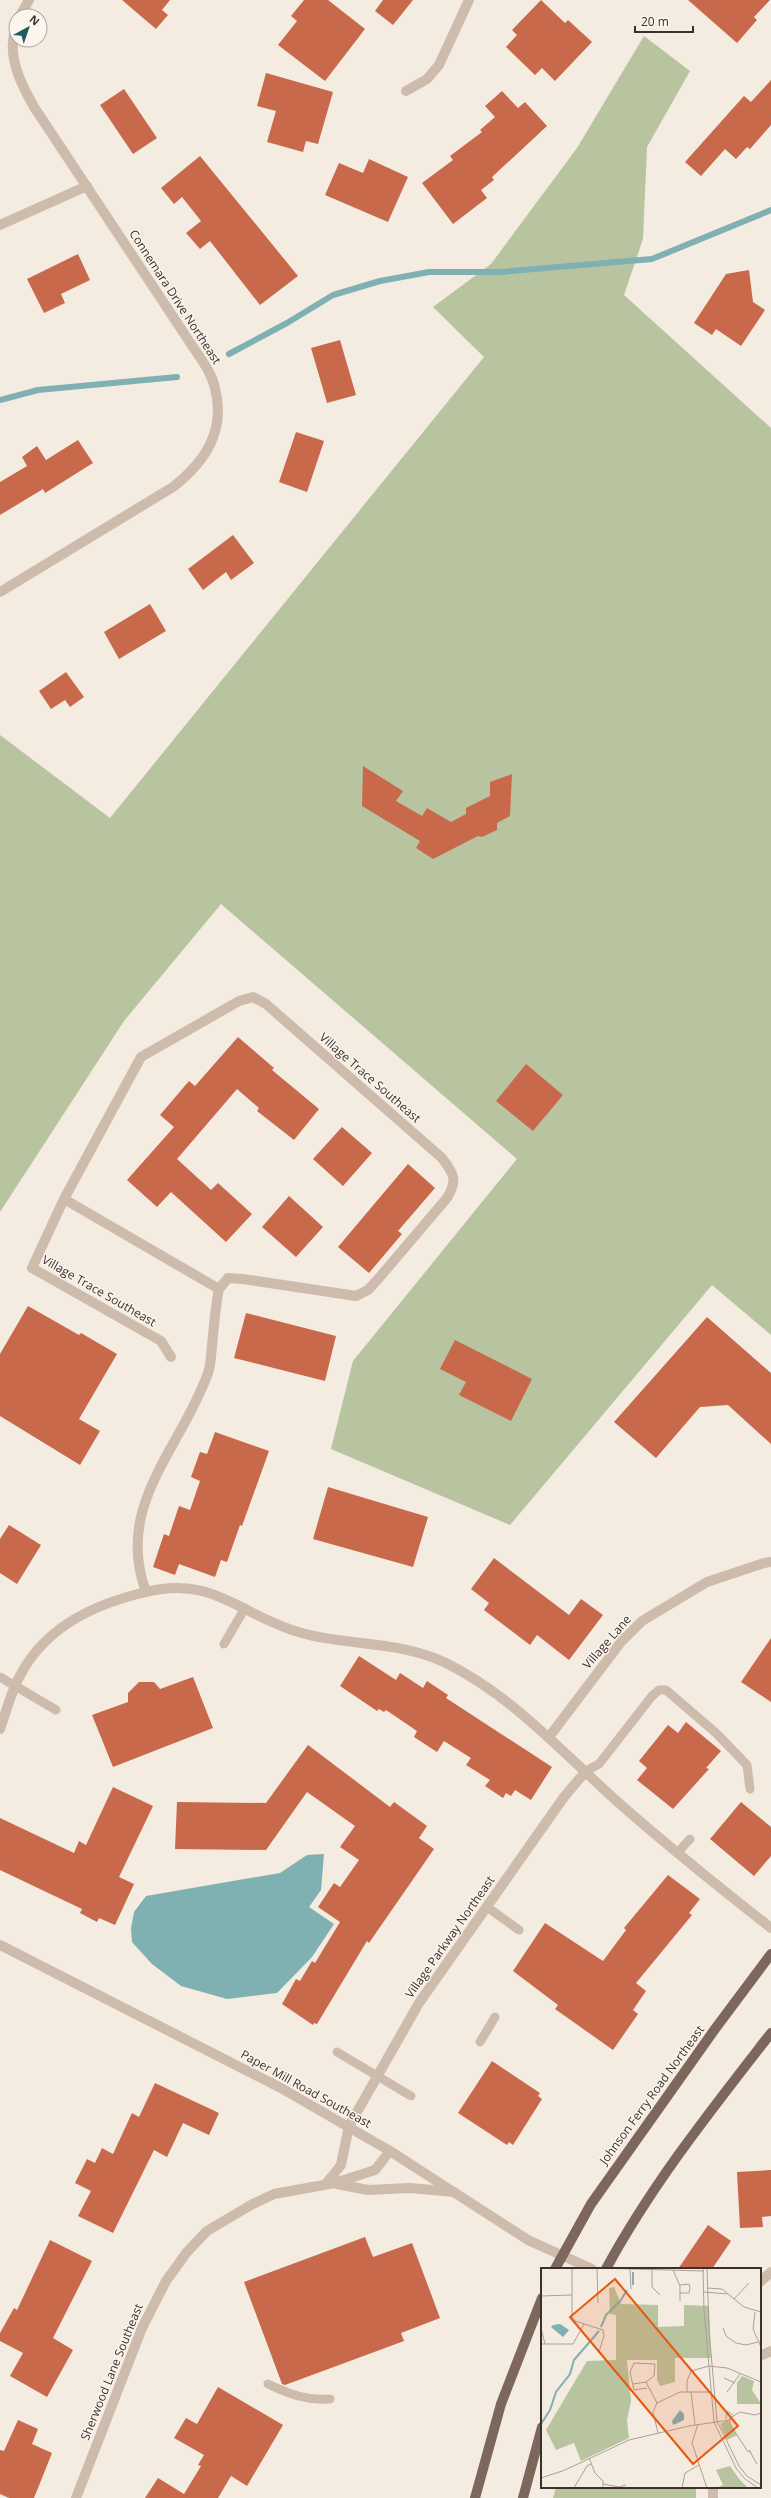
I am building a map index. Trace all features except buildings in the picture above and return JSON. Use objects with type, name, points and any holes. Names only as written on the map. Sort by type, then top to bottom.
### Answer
[{"type":"main road","name":"Johnson Ferry Road Northeast","points":[[555,2268],[561,2255],[591,2204],[634,2142],[771,1954]]},
{"type":"main road","points":[[607,2268],[631,2225],[669,2168],[771,2033]]},
{"type":"main road","points":[[475,2498],[501,2404],[541,2301]]},
{"type":"main road","points":[[523,2498],[541,2431]]},
{"type":"street","points":[[406,91],[427,79],[439,65],[469,0]]},
{"type":"street","name":"Connemara Drive Northeast","points":[[0,592],[173,487],[192,473],[213,440],[217,424],[218,406],[215,387],[208,371],[22,85],[14,61],[13,48]]},
{"type":"street","points":[[0,225],[87,186]]},
{"type":"street","name":"Village Trace Southeast","points":[[171,1357],[161,1341],[32,1268],[64,1199],[141,1057],[239,1000],[253,997],[442,1158],[453,1172],[454,1187],[447,1198],[379,1278],[368,1290],[356,1296],[243,1278],[228,1278],[219,1289]]},
{"type":"street","points":[[64,1199],[219,1289],[209,1371],[198,1400],[161,1466],[142,1512],[137,1532],[137,1565],[146,1592]]},
{"type":"street","name":"Village Lane","points":[[548,1737],[621,1642],[642,1621],[707,1582],[771,1562]]},
{"type":"street","points":[[0,1729],[15,1686],[38,1648],[66,1623],[96,1607],[146,1592],[180,1587],[203,1591],[245,1608],[292,1630],[327,1637],[401,1647],[445,1662],[471,1677],[503,1700],[548,1737],[678,1852],[771,1928]]},
{"type":"street","name":"Village Parkway Northeast","points":[[349,2126],[419,2003],[564,1797],[586,1771]]},
{"type":"street","name":"Paper Mill Road Southeast","points":[[0,1945],[281,2088],[390,2150],[528,2240],[590,2268]]},
{"type":"street","points":[[330,2184],[341,2165],[349,2126]]},
{"type":"street","name":"Sherwood Lane Southeast","points":[[76,2498],[142,2328],[166,2281],[187,2252],[207,2232],[251,2205],[274,2194],[330,2184],[375,2170],[390,2150]]},
{"type":"street","name":"Sherwood Lane Southeast","points":[[330,2184],[368,2190],[410,2188],[454,2192]]},
{"type":"street","points":[[761,2281],[771,2272]]},
{"type":"street","points":[[761,2356],[771,2351]]},
{"type":"lane","points":[[224,1644],[245,1608]]},
{"type":"lane","points":[[0,1677],[56,1710]]},
{"type":"lane","points":[[586,1771],[599,1764],[652,1696],[659,1690],[666,1690],[716,1733],[747,1765],[750,1790]]},
{"type":"lane","points":[[678,1852],[690,1839]]},
{"type":"lane","points":[[487,1907],[520,1930]]},
{"type":"lane","points":[[480,2042],[495,2017]]},
{"type":"lane","points":[[337,2052],[411,2096]]},
{"type":"lane","points":[[268,2384],[292,2395],[314,2400],[330,2399]]},
{"type":"green space","points":[[644,36],[690,71],[647,147],[643,239],[624,295],[771,428],[771,1335],[712,1285],[510,1525],[331,1449],[353,1361],[517,1159],[221,904],[124,1021],[0,1212],[0,735],[110,818],[484,357],[433,307],[491,264],[577,148]]},
{"type":"green space","points":[[556,2488],[696,2488],[696,2498],[553,2498]]},
{"type":"water","points":[[324,1854],[321,1890],[309,1907],[334,1924],[312,1957],[277,1993],[227,1999],[181,1986],[152,1964],[132,1942],[131,1928],[134,1912],[146,1896],[280,1873],[307,1855]]},
{"type":"waterway","points":[[229,354],[287,323],[333,295],[380,281],[429,272],[500,272],[652,259],[771,210]]},
{"type":"waterway","points":[[0,400],[38,390],[177,377]]}]
